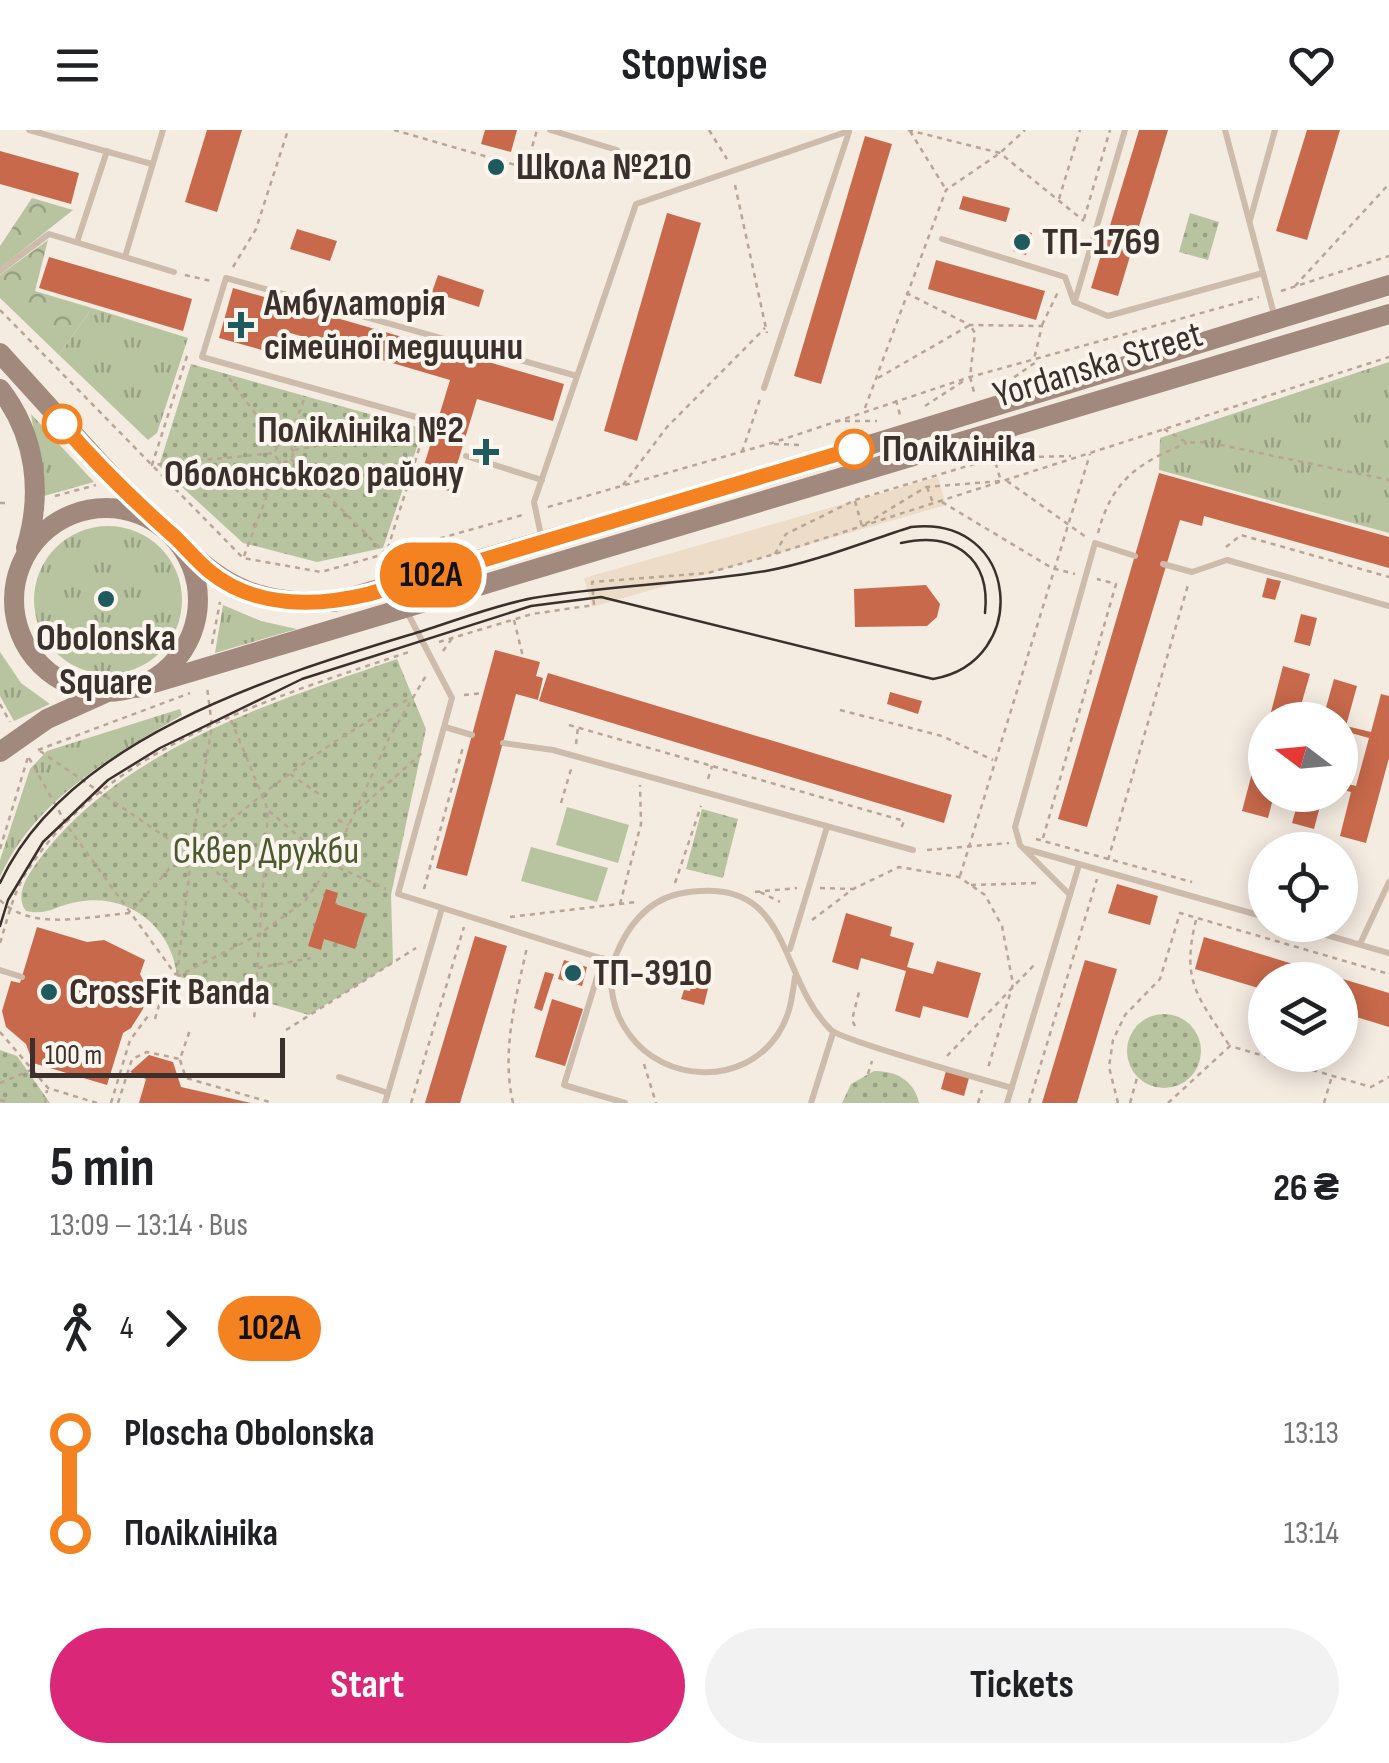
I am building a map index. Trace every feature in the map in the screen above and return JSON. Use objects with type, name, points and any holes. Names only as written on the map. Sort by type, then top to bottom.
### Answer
[{"type":"main road","name":"Yordanska Street","points":[[175,538],[229,584],[256,596],[294,602],[334,602],[1389,285]]},
{"type":"main road","name":"Yordanska Street","points":[[137,688],[1389,314]]},
{"type":"main road","points":[[0,352],[150,518],[175,538],[191,563],[199,593],[196,623],[174,662],[137,688],[105,693],[46,719],[0,752]]},
{"type":"main road","points":[[0,389],[25,430],[34,465],[34,522],[0,616]]},
{"type":"main road","points":[[105,693],[77,688],[52,675],[32,655],[18,630],[14,602],[19,568],[38,537],[77,513],[121,508],[150,518]]},
{"type":"lane","points":[[30,130],[152,164]]},
{"type":"lane","points":[[125,257],[163,130]]},
{"type":"lane","points":[[550,130],[617,150],[628,176]]},
{"type":"lane","points":[[1074,302],[1125,130]]},
{"type":"lane","points":[[1225,130],[1275,319]]},
{"type":"lane","points":[[1249,221],[1275,130]]},
{"type":"lane","points":[[542,541],[536,511],[542,480],[636,204],[849,131],[764,388]]},
{"type":"lane","points":[[77,242],[107,151]]},
{"type":"lane","points":[[0,271],[49,234],[174,272]]},
{"type":"lane","points":[[942,239],[1066,276],[1074,302]]},
{"type":"lane","points":[[1074,302],[1108,316],[1263,273]]},
{"type":"lane","points":[[427,420],[202,357],[226,278],[577,376]]},
{"type":"lane","points":[[466,456],[542,480]]},
{"type":"lane","points":[[1070,895],[1021,845],[1015,827],[1096,544],[1134,556]]},
{"type":"lane","points":[[1163,564],[1192,572],[1227,560],[1389,606]]},
{"type":"lane","points":[[406,610],[452,698],[398,894],[613,962]]},
{"type":"lane","points":[[444,731],[472,736]]},
{"type":"lane","points":[[503,743],[552,750],[913,850]]},
{"type":"lane","points":[[789,950],[827,826]]},
{"type":"lane","points":[[1021,845],[1248,912]]},
{"type":"lane","points":[[1007,1103],[1079,864]]},
{"type":"lane","points":[[1360,944],[1389,882]]},
{"type":"lane","points":[[700,890],[729,894],[756,907],[776,926],[789,950],[795,977],[791,1008],[777,1036],[755,1058],[726,1071],[695,1074],[665,1066],[639,1048],[620,1023],[612,993],[613,962],[624,934],[644,911],[670,896],[700,890]]},
{"type":"lane","points":[[386,1103],[442,908]]},
{"type":"lane","points":[[1353,942],[1389,952]]},
{"type":"lane","points":[[603,958],[564,1085],[625,1103]]},
{"type":"lane","points":[[0,970],[22,976]]},
{"type":"lane","points":[[795,977],[833,1032],[1012,1088]]},
{"type":"lane","points":[[811,1103],[833,1032]]},
{"type":"lane","points":[[339,1077],[388,1092]]},
{"type":"path","points":[[174,272],[207,282],[226,278],[256,229],[288,130]]},
{"type":"path","points":[[394,130],[526,168],[537,130]]},
{"type":"path","points":[[908,130],[1000,154],[1096,230]]},
{"type":"path","points":[[908,130],[946,190]]},
{"type":"path","points":[[864,409],[946,190],[1000,154],[1024,130]]},
{"type":"path","points":[[1059,201],[1080,130]]},
{"type":"path","points":[[1083,220],[1110,130]]},
{"type":"path","points":[[1294,287],[1389,184]]},
{"type":"path","points":[[737,206],[774,359]]},
{"type":"path","points":[[0,310],[244,558],[321,572],[742,452],[864,409],[1294,287],[1389,256]]},
{"type":"path","points":[[993,392],[1037,360],[1042,326],[1066,276]]},
{"type":"path","points":[[905,292],[970,325],[1042,326]]},
{"type":"path","points":[[970,325],[976,333],[970,377],[977,403]]},
{"type":"path","points":[[876,379],[970,325]]},
{"type":"path","points":[[622,486],[667,427],[766,328]]},
{"type":"path","points":[[152,465],[187,356]]},
{"type":"path","points":[[0,943],[23,878],[65,823],[98,793],[230,717],[287,693],[514,619],[594,605],[592,582],[708,573],[942,502],[1389,357]]},
{"type":"path","points":[[220,366],[278,446]]},
{"type":"path","points":[[916,412],[970,377]]},
{"type":"path","points":[[742,452],[764,388]]},
{"type":"path","points":[[287,444],[307,391]]},
{"type":"path","points":[[896,400],[902,422]]},
{"type":"path","points":[[830,421],[884,422]]},
{"type":"path","points":[[830,421],[834,434]]},
{"type":"path","points":[[294,450],[426,426],[386,554]]},
{"type":"path","points":[[1163,428],[1187,444]]},
{"type":"path","points":[[994,458],[1004,481],[1096,544],[1115,488],[1152,460],[1187,444],[1207,442],[1389,480]]},
{"type":"path","points":[[278,446],[287,444]]},
{"type":"path","points":[[287,444],[294,450]]},
{"type":"path","points":[[275,454],[278,446]]},
{"type":"path","points":[[291,460],[294,450]]},
{"type":"path","points":[[960,877],[1090,452]]},
{"type":"path","points":[[152,465],[275,454]]},
{"type":"path","points":[[275,454],[280,461]]},
{"type":"path","points":[[775,554],[786,534],[855,500],[994,458],[1078,456]]},
{"type":"path","points":[[280,461],[291,460],[386,554]]},
{"type":"path","points":[[244,558],[280,461]]},
{"type":"path","points":[[862,526],[926,486],[1004,481]]},
{"type":"path","points":[[44,499],[97,485]]},
{"type":"path","points":[[926,486],[934,504]]},
{"type":"path","points":[[855,500],[862,526]]},
{"type":"path","points":[[942,502],[1052,568],[1116,584],[1043,838]]},
{"type":"path","points":[[0,503],[9,503]]},
{"type":"path","points":[[1241,535],[1389,578]]},
{"type":"path","points":[[1029,1103],[1100,870],[1110,858],[1192,572]]},
{"type":"path","points":[[210,655],[220,602]]},
{"type":"path","points":[[514,619],[523,658]]},
{"type":"path","points":[[192,843],[212,726],[207,686]]},
{"type":"path","points":[[458,696],[484,692]]},
{"type":"path","points":[[0,848],[28,756],[190,693]]},
{"type":"path","points":[[155,1018],[166,982],[258,935],[305,901],[331,864],[409,699],[349,729],[261,794],[200,847]]},
{"type":"path","points":[[0,704],[10,723]]},
{"type":"path","points":[[840,710],[942,736],[993,760]]},
{"type":"path","points":[[230,717],[268,810],[331,864],[398,894]]},
{"type":"path","points":[[570,725],[904,821]]},
{"type":"path","points":[[356,811],[444,731],[465,742],[424,891]]},
{"type":"path","points":[[38,750],[180,846],[192,843],[200,847]]},
{"type":"path","points":[[28,756],[65,823],[177,976]]},
{"type":"path","points":[[670,896],[712,766]]},
{"type":"path","points":[[289,773],[319,794]]},
{"type":"path","points":[[620,906],[641,824],[640,775]]},
{"type":"path","points":[[254,1021],[268,810]]},
{"type":"path","points":[[338,820],[349,825]]},
{"type":"path","points":[[913,850],[1021,845],[1043,838],[1196,884]]},
{"type":"path","points":[[0,900],[10,910],[44,920],[130,913],[178,859],[180,846]]},
{"type":"path","points":[[200,847],[202,858],[260,913]]},
{"type":"path","points":[[177,976],[190,868],[202,858]]},
{"type":"path","points":[[178,859],[190,868]]},
{"type":"path","points":[[789,950],[816,914],[853,888],[899,868],[960,877],[970,884],[995,908],[1013,984],[978,1103]]},
{"type":"path","points":[[970,884],[1058,883]]},
{"type":"path","points":[[729,894],[853,888]]},
{"type":"path","points":[[758,892],[780,902]]},
{"type":"path","points":[[507,917],[637,902]]},
{"type":"path","points":[[1118,1103],[1110,1067],[1114,1040],[1125,1016],[1160,979],[1180,913],[1389,974]]},
{"type":"path","points":[[411,1103],[468,916]]},
{"type":"path","points":[[1197,918],[1187,956],[1189,982],[1230,1046],[1371,1087],[1389,1078]]},
{"type":"path","points":[[286,1030],[425,942]]},
{"type":"path","points":[[512,1103],[507,1077],[510,1031],[528,942]]},
{"type":"path","points":[[958,1064],[944,1060],[1013,984],[1054,946]]},
{"type":"path","points":[[257,968],[311,958]]},
{"type":"path","points":[[857,1032],[852,1020],[859,992]]},
{"type":"path","points":[[112,1103],[130,1040],[148,1016]]},
{"type":"path","points":[[190,1030],[180,1059],[186,1078],[272,1103]]},
{"type":"path","points":[[0,1032],[48,1088],[97,1103]]},
{"type":"path","points":[[1168,1103],[1230,1046]]},
{"type":"path","points":[[639,1048],[656,1103]]},
{"type":"path","points":[[118,1103],[132,1059],[147,1052],[180,1059]]},
{"type":"path","points":[[0,1083],[32,1070]]},
{"type":"path","points":[[1324,1103],[1332,1075]]},
{"type":"path","points":[[1130,1103],[1137,1078]]},
{"type":"path","points":[[44,1103],[48,1088]]},
{"type":"path","points":[[512,1103],[515,1095]]},
{"type":"path","points":[[0,1100],[10,1103]]},
{"type":"green space","points":[[32,198],[73,210],[0,268],[0,246]]},
{"type":"green space","points":[[1190,213],[1219,222],[1208,260],[1179,252]]},
{"type":"green space","points":[[48,240],[35,291],[92,308],[59,355],[0,298],[0,275]]},
{"type":"green space","points":[[92,308],[188,338],[157,433],[148,440],[59,355]]},
{"type":"green space","points":[[1389,362],[1389,533],[1159,470],[1160,438]]},
{"type":"green space","points":[[191,364],[423,429],[383,548],[317,562],[243,543],[159,466]]},
{"type":"green space","points":[[31,414],[94,482],[44,496]]},
{"type":"green space","points":[[108,526],[136,531],[161,547],[177,572],[182,600],[177,628],[161,653],[136,669],[108,674],[80,669],[55,653],[39,628],[34,600],[39,572],[55,547],[80,531]]},
{"type":"green space","points":[[223,605],[261,621],[297,629],[215,653]]},
{"type":"green space","points":[[0,652],[21,683],[50,704],[14,721],[0,696]]},
{"type":"green space","name":"Сквер Дружби","points":[[397,659],[426,729],[391,895],[393,963],[309,1015],[177,976],[173,958],[157,928],[130,908],[96,900],[41,912],[26,911],[22,890],[37,863],[75,819],[114,786],[203,733]]},
{"type":"green space","points":[[180,709],[182,715],[103,764],[54,803],[33,825],[0,877],[0,860],[30,769],[47,751]]},
{"type":"green space","points":[[567,807],[629,825],[618,863],[556,845]]},
{"type":"green space","points":[[702,809],[738,819],[723,878],[686,869]]},
{"type":"green space","points":[[531,847],[608,868],[597,902],[521,881]]},
{"type":"green space","points":[[1164,1014],[1178,1016],[1190,1025],[1199,1037],[1199,1065],[1190,1077],[1178,1086],[1164,1088],[1150,1086],[1138,1077],[1129,1065],[1127,1051],[1129,1037],[1138,1025],[1150,1016]]},
{"type":"green space","points":[[0,1050],[17,1056],[50,1103],[0,1103]]},
{"type":"green space","points":[[874,1071],[903,1078],[913,1088],[919,1103],[842,1103],[851,1084]]},
{"type":"shaded area","points":[[938,477],[946,505],[592,607],[584,578]]},
{"type":"building","points":[[207,130],[242,130],[217,212],[185,202]]},
{"type":"building","points":[[485,130],[517,130],[511,152],[481,144]]},
{"type":"building","points":[[1139,130],[1168,130],[1118,296],[1091,288]]},
{"type":"building","points":[[1307,130],[1340,130],[1307,240],[1276,231]]},
{"type":"building","points":[[865,136],[892,144],[821,384],[794,376]]},
{"type":"building","points":[[0,151],[79,173],[71,204],[0,184]]},
{"type":"building","points":[[963,196],[1010,208],[1006,222],[959,209]]},
{"type":"building","points":[[667,213],[701,223],[637,441],[604,431]]},
{"type":"building","points":[[297,229],[337,241],[330,261],[290,249]]},
{"type":"building","name":"ТП-1769","points":[[1019,230],[1032,233],[1026,255],[1013,251]]},
{"type":"building","points":[[49,257],[192,299],[183,331],[39,288]]},
{"type":"building","points":[[936,260],[1045,291],[1036,320],[928,289]]},
{"type":"building","points":[[438,275],[484,290],[479,307],[432,292]]},
{"type":"building","points":[[233,288],[564,384],[553,421],[477,399],[449,491],[419,482],[450,380],[287,332],[280,355],[219,338]]},
{"type":"building","points":[[1159,473],[1389,537],[1389,568],[1204,516],[1202,526],[1180,520],[1087,827],[1058,819]]},
{"type":"building","points":[[1267,578],[1281,581],[1275,600],[1262,597]]},
{"type":"building","points":[[926,585],[940,604],[937,617],[927,626],[855,627],[854,589]]},
{"type":"building","points":[[1301,614],[1317,618],[1310,646],[1294,642]]},
{"type":"building","points":[[495,650],[540,662],[536,676],[543,678],[538,700],[516,694],[467,876],[436,868]]},
{"type":"building","points":[[1283,666],[1310,674],[1302,702],[1274,702]]},
{"type":"building","points":[[548,673],[952,795],[944,823],[539,701]]},
{"type":"building","points":[[1334,679],[1357,686],[1353,702],[1328,702]]},
{"type":"building","points":[[890,692],[922,701],[918,714],[887,704]]},
{"type":"building","points":[[1381,694],[1389,696],[1389,758],[1366,843],[1358,841],[1358,832],[1341,832],[1346,812],[1358,812],[1358,779],[1369,738],[1358,735],[1358,729],[1371,732]]},
{"type":"building","points":[[1248,788],[1248,812],[1270,812],[1268,818],[1242,811]]},
{"type":"building","points":[[1295,812],[1318,812],[1314,829],[1292,823]]},
{"type":"building","points":[[1117,884],[1158,896],[1150,925],[1108,913]]},
{"type":"building","points":[[326,889],[338,893],[335,904],[366,914],[355,949],[324,939],[321,950],[308,946]]},
{"type":"building","points":[[846,913],[892,927],[890,936],[914,943],[907,967],[933,974],[937,961],[981,973],[968,1018],[923,1006],[920,1018],[895,1011],[906,971],[861,958],[858,970],[832,962]]},
{"type":"building","points":[[37,927],[87,942],[104,940],[145,960],[140,974],[147,988],[143,1009],[123,1033],[107,1085],[33,1063],[26,1044],[6,1027],[2,1011],[11,981],[20,983]]},
{"type":"building","points":[[475,936],[507,946],[460,1103],[425,1103]]},
{"type":"building","points":[[1204,937],[1287,962],[1248,962],[1248,985],[1195,969]]},
{"type":"building","name":"ТП-3910","points":[[564,960],[587,967],[582,986],[558,979]]},
{"type":"building","points":[[1085,960],[1117,969],[1077,1103],[1042,1103]]},
{"type":"building","points":[[695,968],[712,972],[704,1005],[681,999],[684,990],[690,991]]},
{"type":"building","points":[[545,972],[554,974],[542,1011],[534,1008]]},
{"type":"building","points":[[1358,984],[1389,993],[1389,1027],[1358,1018]]},
{"type":"building","points":[[552,999],[583,1009],[565,1066],[535,1057]]},
{"type":"building","points":[[149,1055],[173,1062],[181,1087],[251,1103],[139,1103],[146,1079],[130,1072]]},
{"type":"building","points":[[946,1071],[969,1078],[964,1096],[941,1089]]},
{"type":"tram line","points":[[0,883],[31,833],[72,790],[122,753],[177,721],[236,694],[354,652],[517,601],[766,571],[911,527],[947,529],[974,543],[992,565],[1000,592],[998,620],[987,646],[965,667],[933,679],[601,597],[531,606],[302,679],[160,748],[108,780],[43,842],[8,900],[0,926]]},
{"type":"tram line","points":[[901,543],[937,541],[965,553],[982,577],[985,613]]},
{"type":"bus line","name":"102А","points":[[62,424],[111,480],[208,570],[256,596],[294,602],[334,602],[369,594],[854,449]]},
{"type":"place","name":"Школа №210","points":[[496,167]]},
{"type":"place","name":"ТП-1769","points":[[1022,242]]},
{"type":"place","name":"Амбулаторія сімейної медицини","points":[[241,325]]},
{"type":"place","name":"Поліклініка","points":[[854,449]]},
{"type":"place","name":"Поліклініка №2 Оболонського району","points":[[486,452]]},
{"type":"place","name":"Obolonska Square","points":[[106,599]]},
{"type":"place","name":"ТП-3910","points":[[573,973]]},
{"type":"place","name":"CrossFit Banda","points":[[49,992]]}]
